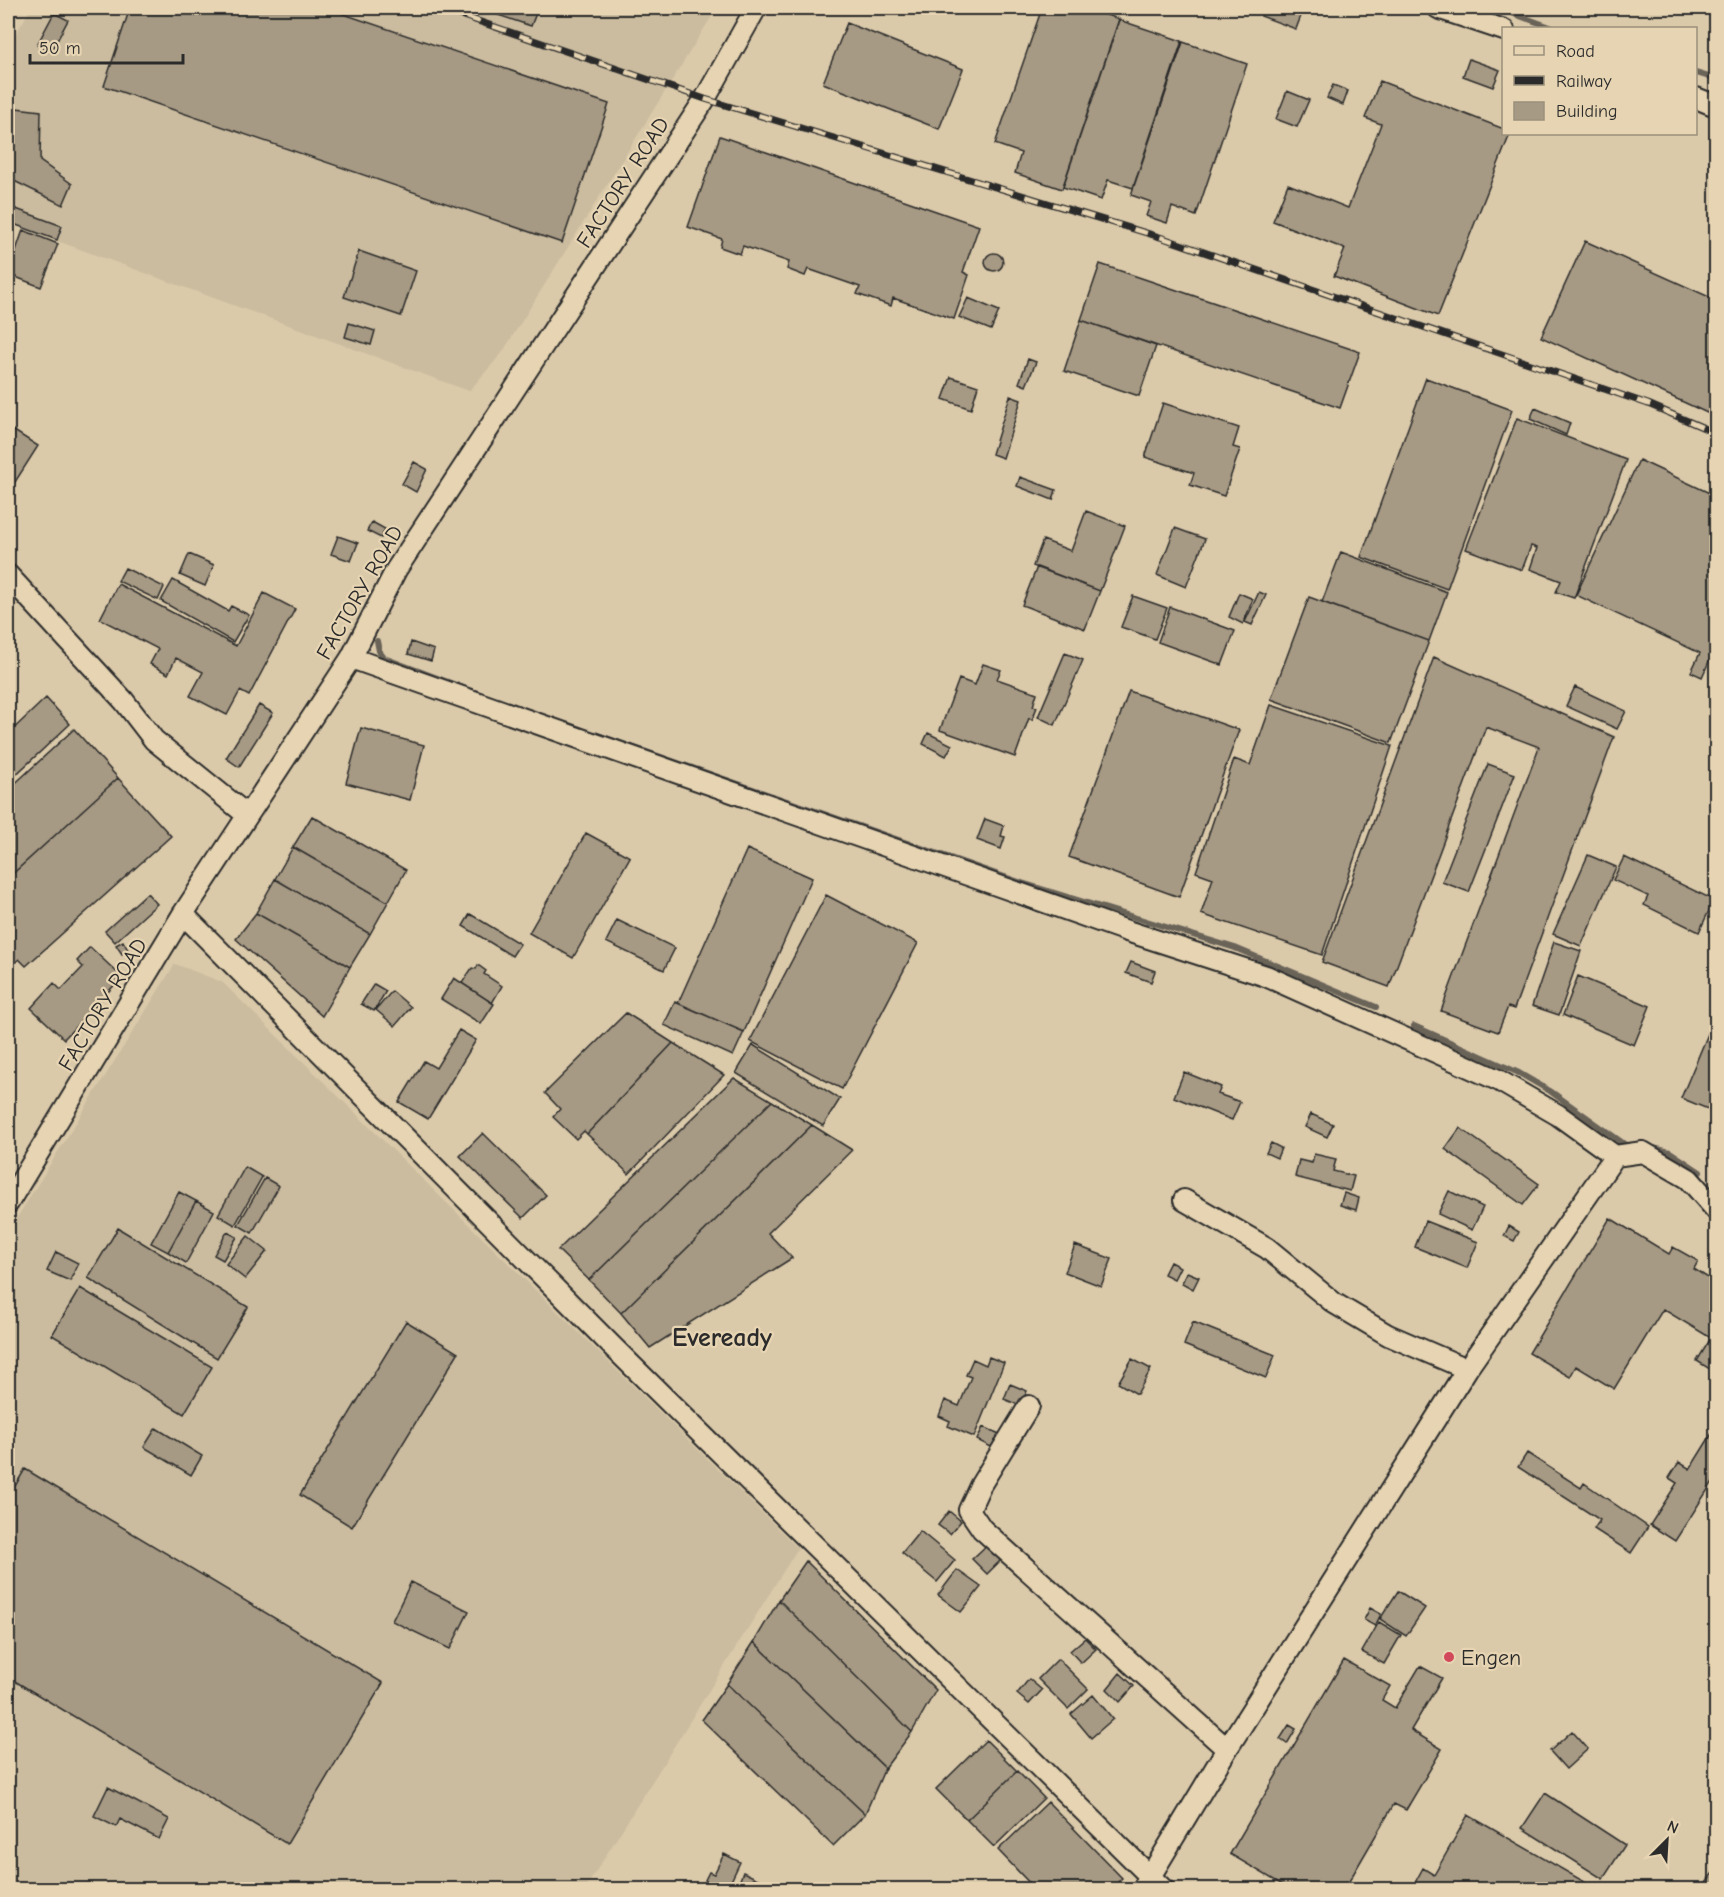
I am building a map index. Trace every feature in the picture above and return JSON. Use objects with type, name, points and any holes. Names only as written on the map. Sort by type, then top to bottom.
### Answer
[{"type":"street","name":"FACTORY ROAD","points":[[8,1203],[183,914],[351,658],[396,570],[705,99],[756,8]]},
{"type":"street","points":[[1438,8],[1502,30]]},
{"type":"street","points":[[1697,99],[1716,106]]},
{"type":"street","points":[[8,575],[124,701],[154,740],[247,815]]},
{"type":"street","points":[[351,658],[1127,931],[1266,976],[1498,1080],[1558,1115],[1615,1156],[1643,1152],[1689,1179],[1716,1210]]},
{"type":"street","points":[[183,914],[1152,1885],[1227,1749],[1467,1369],[1615,1156]]},
{"type":"street","points":[[1184,1200],[1267,1248],[1334,1303],[1388,1335],[1467,1369]]},
{"type":"street","points":[[1029,1406],[980,1486],[969,1510],[982,1529],[1227,1749]]},
{"type":"shaded area","points":[[31,8],[717,8],[502,353],[469,391],[8,223],[8,47]]},
{"type":"shaded area","points":[[175,964],[222,982],[798,1548],[585,1889],[8,1889],[8,1232]]},
{"type":"building","points":[[130,8],[326,8],[609,104],[562,243],[104,86]]},
{"type":"building","points":[[477,8],[538,8],[531,26]]},
{"type":"building","points":[[1042,8],[1085,8],[1119,19],[1062,189],[1015,173],[1021,153],[995,144]]},
{"type":"building","points":[[1264,8],[1304,8],[1296,29],[1261,16]]},
{"type":"building","points":[[54,13],[68,20],[51,52],[37,45]]},
{"type":"building","points":[[1119,20],[1182,41],[1133,188],[1108,180],[1101,200],[1063,187]]},
{"type":"building","points":[[847,23],[963,69],[939,129],[823,83]]},
{"type":"building","points":[[1183,42],[1247,64],[1196,216],[1172,207],[1167,223],[1146,216],[1151,202],[1131,195]]},
{"type":"building","points":[[1469,59],[1500,70],[1493,87],[1463,76]]},
{"type":"building","points":[[1380,81],[1502,128],[1502,135],[1510,135],[1438,316],[1334,276],[1345,249],[1273,221],[1288,184],[1348,208],[1381,124],[1365,118]]},
{"type":"building","points":[[1333,85],[1348,91],[1343,105],[1327,98]]},
{"type":"building","points":[[1287,91],[1309,100],[1297,127],[1276,119]]},
{"type":"building","points":[[16,108],[41,111],[40,161],[72,184],[63,205],[8,178],[8,150],[11,150]]},
{"type":"building","points":[[720,136],[979,226],[963,272],[969,275],[954,319],[893,298],[891,306],[857,294],[860,287],[808,269],[805,276],[787,269],[789,262],[743,246],[740,254],[720,247],[722,239],[688,227]]},
{"type":"building","points":[[8,206],[62,226],[57,240],[8,222]]},
{"type":"building","points":[[23,230],[58,244],[41,287],[8,274]]},
{"type":"building","points":[[1585,241],[1716,300],[1716,417],[1541,337]]},
{"type":"building","points":[[359,251],[416,271],[401,316],[344,297]]},
{"type":"building","points":[[994,253],[1000,256],[1003,262],[1000,268],[994,271],[988,268],[985,262],[988,256]]},
{"type":"building","points":[[1100,264],[1360,352],[1340,408],[1081,320]]},
{"type":"building","points":[[968,298],[999,311],[991,330],[959,317]]},
{"type":"building","points":[[1081,320],[1156,346],[1139,396],[1064,371]]},
{"type":"building","points":[[349,323],[375,331],[371,345],[345,337]]},
{"type":"building","points":[[1028,359],[1036,362],[1026,386],[1019,383]]},
{"type":"building","points":[[951,377],[978,386],[971,409],[943,399]]},
{"type":"building","points":[[1426,378],[1512,410],[1447,589],[1361,557]]},
{"type":"building","points":[[1010,396],[1021,400],[1003,458],[992,454]]},
{"type":"building","points":[[1163,403],[1239,428],[1233,447],[1240,449],[1224,496],[1190,485],[1194,473],[1145,457]]},
{"type":"building","points":[[1535,408],[1570,423],[1566,435],[1530,419]]},
{"type":"building","points":[[1517,418],[1626,460],[1574,598],[1556,592],[1561,581],[1530,569],[1537,548],[1531,546],[1522,570],[1466,549]]},
{"type":"building","points":[[8,427],[38,446],[8,493]]},
{"type":"building","points":[[1639,460],[1716,496],[1716,657],[1712,655],[1702,677],[1691,672],[1700,653],[1576,595]]},
{"type":"building","points":[[414,462],[427,469],[416,492],[402,484]]},
{"type":"building","points":[[1020,477],[1056,490],[1053,500],[1017,486]]},
{"type":"building","points":[[1086,511],[1125,526],[1100,591],[1033,566],[1043,540],[1071,551]]},
{"type":"building","points":[[372,522],[385,529],[381,538],[367,531]]},
{"type":"building","points":[[1175,528],[1205,539],[1186,587],[1157,575]]},
{"type":"building","points":[[338,536],[358,543],[351,561],[331,554]]},
{"type":"building","points":[[1341,552],[1447,592],[1429,641],[1322,602]]},
{"type":"building","points":[[189,554],[214,565],[205,586],[180,575]]},
{"type":"building","points":[[1037,567],[1100,591],[1085,629],[1022,605]]},
{"type":"building","points":[[125,568],[164,587],[158,600],[118,581]]},
{"type":"building","points":[[173,580],[228,611],[231,606],[249,615],[233,642],[161,601]]},
{"type":"building","points":[[118,584],[236,646],[264,593],[295,609],[249,696],[240,691],[227,715],[190,696],[203,672],[176,658],[168,674],[150,664],[158,649],[100,619]]},
{"type":"building","points":[[1259,592],[1266,595],[1252,625],[1245,622]]},
{"type":"building","points":[[1239,593],[1253,599],[1243,624],[1229,617]]},
{"type":"building","points":[[1133,596],[1167,608],[1155,639],[1121,627]]},
{"type":"building","points":[[1309,597],[1429,641],[1391,743],[1271,699]]},
{"type":"building","points":[[1170,607],[1235,631],[1222,665],[1158,642]]},
{"type":"building","points":[[411,642],[434,650],[431,661],[408,654]]},
{"type":"building","points":[[1065,653],[1083,660],[1055,725],[1038,717]]},
{"type":"building","points":[[1434,657],[1614,737],[1514,1009],[1508,1007],[1498,1032],[1441,1011],[1539,747],[1486,727],[1389,987],[1322,962]]},
{"type":"building","points":[[983,664],[1001,670],[997,679],[1037,693],[1033,706],[1037,707],[1032,720],[1029,718],[1015,757],[940,730],[959,679],[975,685]]},
{"type":"building","points":[[1575,687],[1626,711],[1617,729],[1566,706]]},
{"type":"building","points":[[1129,691],[1239,730],[1179,897],[1069,857]]},
{"type":"building","points":[[46,698],[70,724],[8,782],[8,734]]},
{"type":"building","points":[[259,705],[273,713],[239,767],[226,758]]},
{"type":"building","points":[[1271,705],[1392,746],[1322,955],[1201,914],[1213,878],[1196,872],[1234,759],[1250,765]]},
{"type":"building","points":[[361,728],[424,745],[410,800],[346,783]]},
{"type":"building","points":[[74,729],[118,778],[8,878],[8,790]]},
{"type":"building","points":[[928,733],[952,745],[946,756],[923,744]]},
{"type":"building","points":[[1488,764],[1515,774],[1469,892],[1442,882]]},
{"type":"building","points":[[118,778],[171,836],[26,966],[19,959],[11,966],[8,963],[8,878]]},
{"type":"building","points":[[312,816],[406,870],[388,902],[293,847]]},
{"type":"building","points":[[985,819],[1004,826],[1001,836],[1005,837],[1001,849],[977,840]]},
{"type":"building","points":[[586,833],[630,857],[573,958],[529,933]]},
{"type":"building","points":[[293,847],[388,902],[370,934],[275,879]]},
{"type":"building","points":[[747,849],[812,878],[744,1032],[678,1003]]},
{"type":"building","points":[[1588,855],[1616,867],[1581,946],[1553,934]]},
{"type":"building","points":[[1624,857],[1714,900],[1699,932],[1644,905],[1648,896],[1613,880]]},
{"type":"building","points":[[275,879],[370,934],[350,967],[256,913]]},
{"type":"building","points":[[147,893],[157,904],[115,942],[105,931]]},
{"type":"building","points":[[826,895],[918,943],[842,1089],[750,1041]]},
{"type":"building","points":[[256,913],[350,967],[322,1016],[236,939]]},
{"type":"building","points":[[470,914],[520,944],[512,956],[463,926]]},
{"type":"building","points":[[617,920],[675,948],[664,970],[606,942]]},
{"type":"building","points":[[123,941],[128,950],[122,954],[116,945]]},
{"type":"building","points":[[1554,942],[1581,951],[1559,1015],[1532,1006]]},
{"type":"building","points":[[90,947],[122,977],[64,1039],[31,1008],[54,983],[61,990],[83,967],[77,961]]},
{"type":"building","points":[[1131,962],[1155,971],[1151,982],[1126,973]]},
{"type":"building","points":[[478,965],[486,971],[484,974],[502,986],[492,1003],[462,983],[472,968],[476,969]]},
{"type":"building","points":[[1578,976],[1650,1006],[1634,1045],[1563,1015]]},
{"type":"building","points":[[454,978],[494,1004],[481,1024],[441,999]]},
{"type":"building","points":[[374,984],[386,991],[374,1011],[361,1004]]},
{"type":"building","points":[[392,991],[411,1007],[395,1026],[376,1010]]},
{"type":"building","points":[[675,1002],[744,1032],[733,1056],[664,1025]]},
{"type":"building","points":[[626,1013],[673,1043],[587,1134],[584,1131],[576,1139],[553,1117],[560,1109],[545,1093]]},
{"type":"building","points":[[1713,1022],[1716,1023],[1715,1112],[1681,1098]]},
{"type":"building","points":[[459,1030],[476,1040],[428,1119],[399,1102],[424,1061],[436,1068]]},
{"type":"building","points":[[673,1043],[724,1075],[629,1174],[587,1134]]},
{"type":"building","points":[[753,1045],[840,1099],[823,1126],[736,1073]]},
{"type":"building","points":[[1184,1072],[1221,1087],[1218,1094],[1240,1102],[1232,1120],[1174,1097]]},
{"type":"building","points":[[734,1078],[772,1101],[589,1280],[558,1250]]},
{"type":"building","points":[[772,1101],[812,1125],[621,1313],[589,1280]]},
{"type":"building","points":[[1311,1114],[1333,1124],[1327,1137],[1305,1127]]},
{"type":"building","points":[[812,1125],[852,1150],[768,1233],[792,1258],[650,1348],[621,1313]]},
{"type":"building","points":[[1460,1128],[1539,1184],[1523,1205],[1445,1149]]},
{"type":"building","points":[[483,1133],[546,1195],[523,1218],[460,1156]]},
{"type":"building","points":[[1271,1143],[1281,1148],[1277,1158],[1266,1153]]},
{"type":"building","points":[[1314,1154],[1336,1159],[1333,1171],[1354,1176],[1350,1191],[1295,1177],[1299,1160],[1312,1163]]},
{"type":"building","points":[[245,1167],[262,1177],[235,1225],[218,1215]]},
{"type":"building","points":[[265,1178],[279,1186],[252,1233],[238,1225]]},
{"type":"building","points":[[1449,1191],[1483,1207],[1472,1230],[1438,1214]]},
{"type":"building","points":[[179,1192],[196,1201],[168,1252],[151,1243]]},
{"type":"building","points":[[1344,1193],[1359,1198],[1356,1210],[1340,1205]]},
{"type":"building","points":[[196,1201],[214,1211],[186,1263],[168,1252]]},
{"type":"building","points":[[1610,1218],[1669,1254],[1673,1247],[1698,1261],[1694,1269],[1716,1283],[1716,1373],[1697,1361],[1711,1338],[1663,1309],[1614,1389],[1576,1366],[1570,1377],[1529,1353]]},
{"type":"building","points":[[1425,1221],[1478,1242],[1467,1268],[1415,1247]]},
{"type":"building","points":[[1509,1226],[1519,1232],[1514,1241],[1504,1236]]},
{"type":"building","points":[[118,1228],[248,1307],[217,1358],[88,1278]]},
{"type":"building","points":[[227,1232],[237,1237],[223,1260],[214,1255]]},
{"type":"building","points":[[248,1236],[267,1251],[245,1279],[226,1264]]},
{"type":"building","points":[[1075,1245],[1112,1259],[1101,1286],[1065,1272]]},
{"type":"building","points":[[56,1252],[78,1263],[70,1281],[47,1271]]},
{"type":"building","points":[[1170,1262],[1180,1267],[1174,1279],[1164,1274]]},
{"type":"building","points":[[1187,1272],[1199,1277],[1193,1289],[1182,1283]]},
{"type":"building","points":[[80,1288],[212,1367],[184,1414],[52,1335]]},
{"type":"building","points":[[406,1321],[458,1353],[352,1527],[300,1495]]},
{"type":"building","points":[[1193,1322],[1275,1355],[1266,1378],[1184,1345]]},
{"type":"building","points":[[989,1357],[1004,1363],[974,1437],[948,1426],[950,1421],[939,1416],[945,1400],[959,1406],[971,1377],[966,1375],[973,1359],[986,1365]]},
{"type":"building","points":[[1132,1359],[1151,1369],[1137,1394],[1118,1383]]},
{"type":"building","points":[[1010,1384],[1027,1391],[1021,1406],[1004,1399]]},
{"type":"building","points":[[983,1427],[1002,1435],[995,1449],[977,1440]]},
{"type":"building","points":[[1716,1427],[1716,1477],[1675,1541],[1650,1525],[1677,1483],[1669,1478],[1679,1462],[1690,1469]]},
{"type":"building","points":[[156,1428],[202,1456],[191,1475],[144,1447]]},
{"type":"building","points":[[1527,1453],[1581,1488],[1584,1483],[1648,1527],[1631,1553],[1594,1529],[1600,1520],[1518,1467]]},
{"type":"building","points":[[25,1469],[383,1683],[287,1844],[8,1677],[8,1498]]},
{"type":"building","points":[[949,1511],[961,1521],[950,1534],[938,1525]]},
{"type":"building","points":[[920,1531],[955,1560],[937,1582],[902,1553]]},
{"type":"building","points":[[987,1545],[1002,1559],[987,1574],[972,1559]]},
{"type":"building","points":[[806,1561],[936,1690],[912,1732],[779,1600]]},
{"type":"building","points":[[957,1570],[981,1587],[961,1612],[938,1595]]},
{"type":"building","points":[[411,1582],[469,1611],[450,1649],[392,1621]]},
{"type":"building","points":[[1398,1591],[1425,1608],[1406,1636],[1380,1619]]},
{"type":"building","points":[[779,1600],[912,1732],[885,1768],[754,1642]]},
{"type":"building","points":[[1370,1608],[1381,1614],[1375,1626],[1364,1620]]},
{"type":"building","points":[[1379,1622],[1401,1635],[1384,1664],[1362,1652]]},
{"type":"building","points":[[1085,1638],[1096,1649],[1081,1663],[1070,1651]]},
{"type":"building","points":[[754,1642],[885,1768],[865,1814],[727,1684]]},
{"type":"building","points":[[1058,1659],[1088,1689],[1068,1709],[1038,1679]]},
{"type":"building","points":[[1344,1660],[1390,1686],[1382,1700],[1395,1708],[1420,1666],[1442,1678],[1411,1730],[1442,1749],[1406,1810],[1394,1804],[1344,1890],[1291,1890],[1230,1854]]},
{"type":"building","points":[[1120,1673],[1134,1686],[1120,1702],[1107,1689]]},
{"type":"building","points":[[1029,1679],[1042,1690],[1029,1704],[1017,1694]]},
{"type":"building","points":[[727,1684],[865,1814],[833,1846],[702,1720]]},
{"type":"building","points":[[1093,1695],[1113,1719],[1091,1738],[1071,1714]]},
{"type":"building","points":[[1289,1725],[1296,1729],[1287,1744],[1280,1739]]},
{"type":"building","points":[[1572,1731],[1588,1749],[1566,1769],[1550,1751]]},
{"type":"building","points":[[986,1740],[1017,1771],[967,1820],[936,1789]]},
{"type":"building","points":[[1017,1771],[1044,1798],[994,1847],[967,1820]]},
{"type":"building","points":[[108,1787],[169,1819],[159,1839],[120,1819],[116,1827],[94,1816]]},
{"type":"building","points":[[1545,1793],[1625,1845],[1603,1879],[1522,1828]]},
{"type":"building","points":[[1048,1802],[1122,1878],[1110,1890],[1036,1890],[998,1850]]},
{"type":"building","points":[[1468,1815],[1595,1888],[1594,1890],[1411,1890],[1423,1868],[1434,1875]]},
{"type":"building","points":[[724,1854],[740,1862],[731,1881],[736,1883],[733,1890],[706,1890],[710,1883],[705,1880],[709,1872],[714,1874]]},
{"type":"building","points":[[1716,1869],[1716,1890],[1700,1890]]},
{"type":"building","points":[[743,1872],[781,1890],[736,1890]]},
{"type":"waterway","points":[[1498,8],[1550,27]]},
{"type":"waterway","points":[[1697,73],[1716,79]]},
{"type":"waterway","points":[[377,641],[379,651],[384,658],[464,688]]},
{"type":"waterway","points":[[595,734],[1022,883],[1235,948],[1376,1007]]},
{"type":"waterway","points":[[1414,1026],[1519,1073],[1550,1091],[1627,1146],[1633,1146]]},
{"type":"waterway","points":[[1649,1147],[1670,1152],[1700,1172]]},
{"type":"railway","points":[[440,8],[705,99],[1163,238],[1648,404],[1716,433]]},
{"type":"place","name":"Engen","points":[[1449,1657]]},
{"type":"district","name":"Eveready","points":[[722,1337]]}]
